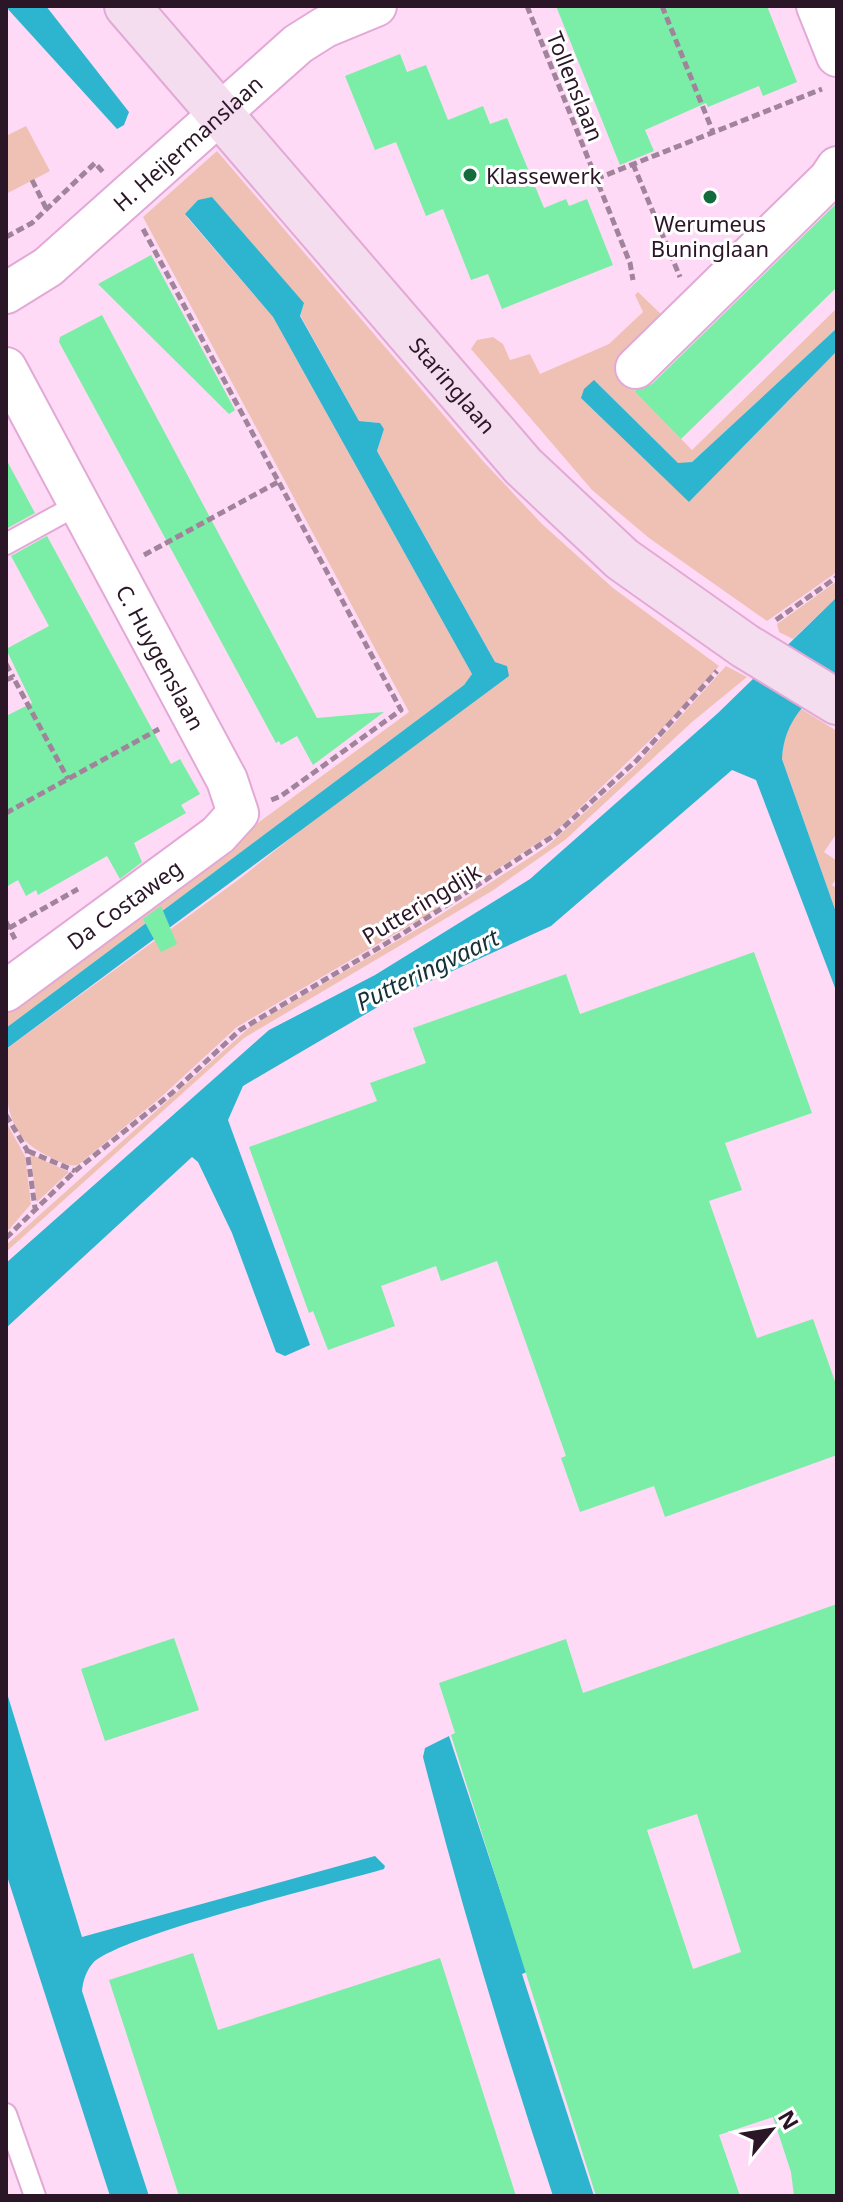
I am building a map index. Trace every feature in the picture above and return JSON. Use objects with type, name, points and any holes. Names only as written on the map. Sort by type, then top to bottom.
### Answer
[{"type":"street","name":"Staringlaan","points":[[127,6],[523,466],[622,559],[754,652],[836,701]]},
{"type":"street","name":"H. Heijermanslaan","points":[[6,293],[48,267],[298,44],[325,27],[376,6]]},
{"type":"street","points":[[817,6],[830,72]]},
{"type":"street","points":[[636,368],[829,179],[837,167]]},
{"type":"street","name":"C. Huygenslaan","points":[[6,368],[235,796],[238,813]]},
{"type":"street","name":"Da Costaweg","points":[[6,991],[218,835],[238,813]]},
{"type":"lane","points":[[6,544],[79,504]]},
{"type":"lane","points":[[6,2114],[35,2196]]},
{"type":"path","name":"Tollenslaan","points":[[527,6],[633,280]]},
{"type":"path","points":[[662,6],[713,132]]},
{"type":"path","points":[[596,179],[713,132],[830,72]]},
{"type":"path","points":[[6,237],[32,223],[95,163],[126,197],[401,710],[281,796],[238,813]]},
{"type":"path","points":[[633,164],[678,275],[703,301]]},
{"type":"path","points":[[32,180],[47,210]]},
{"type":"path","points":[[115,571],[278,482]]},
{"type":"path","name":"Putteringdijk","points":[[6,1238],[75,1171],[172,1093],[253,1020],[415,927],[555,835],[637,760],[725,661],[754,652],[761,630],[837,577]]},
{"type":"path","points":[[6,664],[68,779]]},
{"type":"path","points":[[6,680],[13,677]]},
{"type":"path","points":[[6,813],[190,711]]},
{"type":"path","points":[[6,1115],[27,1150],[35,1209]]},
{"type":"path","points":[[27,1150],[75,1171]]},
{"type":"shaded area","points":[[26,126],[50,171],[6,194],[6,136]]},
{"type":"shaded area","points":[[217,151],[483,461],[542,524],[613,588],[719,666],[671,720],[556,831],[422,918],[237,1027],[160,1098],[78,1165],[70,1165],[33,1147],[14,1124],[7,1096],[6,1049],[238,880],[507,666],[495,662],[377,451],[384,429],[380,423],[359,421],[300,315],[304,303],[185,215],[273,317],[472,674],[464,685],[6,1028],[6,1008],[409,712],[143,217]]},
{"type":"shaded area","points":[[638,292],[664,317],[641,383],[634,391],[692,450],[837,308],[837,328],[692,462],[678,464],[595,381],[689,502],[837,351],[837,572],[767,621],[649,538],[592,490],[471,349],[477,340],[493,337],[503,344],[510,360],[530,354],[540,374],[609,344],[643,312],[635,295]]},
{"type":"shaded area","points":[[837,581],[837,597],[793,639],[779,632],[777,624]]},
{"type":"shaded area","points":[[726,666],[747,677],[692,722],[565,840],[492,891],[244,1038],[6,1252],[6,1245],[251,1026],[426,924],[546,847],[634,768]]},
{"type":"shaded area","points":[[798,707],[837,731],[837,833],[824,852],[837,861],[837,877],[832,885],[837,889],[837,915],[782,759],[783,737]]},
{"type":"shaded area","points":[[6,1122],[25,1156],[31,1204],[6,1233]]},
{"type":"shaded area","points":[[30,1154],[69,1172],[37,1202]]},
{"type":"water","points":[[46,6],[129,112],[124,125],[117,129],[6,7]]},
{"type":"water","points":[[212,197],[304,303],[300,316],[359,421],[380,423],[384,429],[377,451],[495,662],[507,666],[509,676],[6,1049],[6,1028],[464,685],[472,674],[273,317],[185,214],[198,200]]},
{"type":"water","points":[[837,328],[837,351],[689,502],[581,398],[584,389],[594,380],[678,463],[692,462]]},
{"type":"water","name":"Putteringvaart","points":[[837,597],[837,674],[799,711],[787,732],[782,759],[837,915],[837,993],[756,780],[732,770],[551,926],[393,998],[243,1086],[228,1120],[310,1345],[285,1356],[276,1352],[232,1233],[198,1162],[192,1157],[6,1328],[6,1263],[269,1030],[375,975],[530,879],[718,713]]},
{"type":"water","points":[[6,1690],[82,1937],[375,1856],[385,1866],[384,1869],[183,1925],[111,1952],[93,1963],[85,1976],[82,1991],[149,2196],[110,2196],[6,1873]]},
{"type":"water","points":[[449,1736],[527,1972],[522,1974],[594,2196],[553,2196],[518,2087],[468,1923],[423,1757],[425,1748]]},
{"type":"building","points":[[556,6],[767,6],[797,82],[763,96],[759,86],[708,107],[706,103],[645,130],[654,151],[620,165]]},
{"type":"building","name":"Klassewerk","points":[[400,54],[407,72],[426,65],[448,120],[483,106],[490,124],[507,118],[544,208],[566,199],[569,206],[587,199],[613,265],[502,309],[488,274],[471,280],[443,209],[426,216],[396,142],[375,150],[345,76]]},
{"type":"building","points":[[837,203],[837,287],[681,439],[634,391],[652,384]]},
{"type":"building","points":[[151,255],[235,410],[229,414],[98,284]]},
{"type":"building","points":[[102,315],[317,718],[384,712],[313,765],[297,736],[281,745],[279,741],[276,743],[59,342],[60,337]]},
{"type":"building","points":[[6,459],[35,513],[6,529]]},
{"type":"building","points":[[47,536],[171,764],[180,759],[200,794],[181,805],[186,813],[134,843],[142,862],[120,879],[107,856],[38,895],[36,890],[26,896],[18,880],[6,887],[6,716],[32,703],[6,649],[49,626],[11,556]]},
{"type":"building","points":[[161,906],[177,944],[161,952],[143,919]]},
{"type":"building","points":[[754,952],[812,1113],[725,1143],[742,1190],[709,1201],[757,1338],[813,1319],[837,1387],[837,1455],[665,1517],[654,1486],[580,1512],[561,1458],[566,1456],[497,1261],[441,1281],[436,1266],[381,1286],[395,1326],[328,1350],[313,1311],[309,1313],[249,1147],[377,1101],[370,1083],[426,1063],[413,1028],[566,974],[580,1014]]},
{"type":"building","points":[[837,1604],[837,2196],[794,2196],[791,2172],[773,2117],[719,2135],[740,2196],[596,2196],[451,1735],[455,1733],[439,1683],[566,1639],[583,1693]],"holes":[[[697,1814],[741,1952],[693,1969],[647,1830]]]},
{"type":"building","points":[[174,1638],[199,1710],[105,1741],[81,1669]]},
{"type":"building","points":[[193,1953],[218,2030],[440,1958],[516,2196],[179,2196],[109,1980]]},
{"type":"place","name":"Klassewerk","points":[[470,175]]},
{"type":"place","name":"Werumeus Buninglaan","points":[[710,197]]}]
